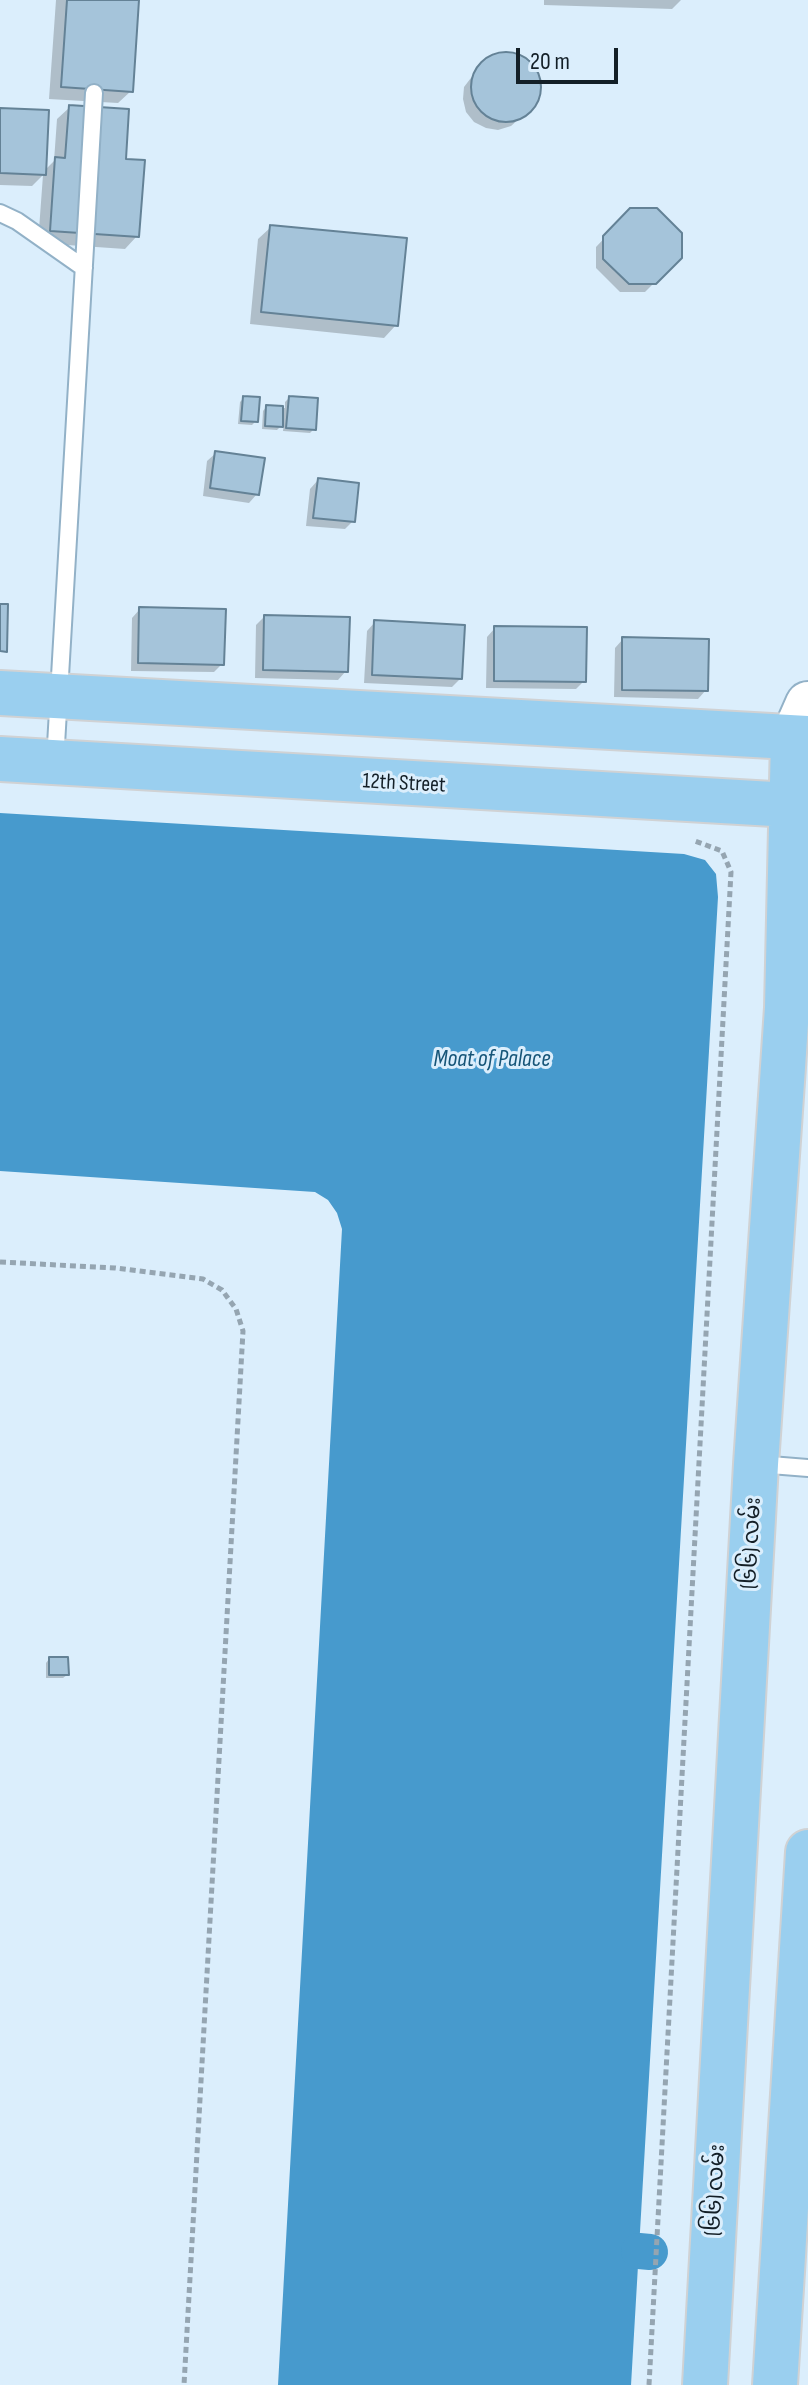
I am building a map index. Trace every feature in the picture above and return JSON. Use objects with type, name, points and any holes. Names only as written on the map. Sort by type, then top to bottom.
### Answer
[{"type":"main road","points":[[0,693],[803,726]]},
{"type":"main road","name":"(၆၆) လမ်း","points":[[705,2385],[756,1464],[803,726]]},
{"type":"main road","name":"12th Street","points":[[0,759],[800,806]]},
{"type":"main road","points":[[775,2385],[804,1978],[808,1852]]},
{"type":"lane","points":[[54,763],[94,93]]},
{"type":"lane","points":[[0,213],[17,221],[84,268]]},
{"type":"lane","points":[[756,1464],[808,1468]]},
{"type":"path","points":[[649,2385],[731,872],[722,851],[699,842],[683,841]]},
{"type":"path","points":[[0,1262],[115,1268],[203,1279],[222,1290],[236,1309],[243,1331],[184,2385]]},
{"type":"water","name":"Moat of Palace","points":[[0,813],[684,854],[705,860],[716,874],[718,897],[631,2385],[278,2385],[342,1229],[337,1213],[328,1200],[315,1192],[0,1171]]},
{"type":"building","points":[[67,0],[139,0],[133,92],[61,87]]},
{"type":"building","points":[[506,52],[525,58],[535,68],[541,87],[535,106],[525,116],[506,122],[487,116],[477,106],[471,87],[477,68],[487,58]]},
{"type":"building","points":[[69,105],[129,109],[126,159],[145,160],[139,237],[50,231],[55,157],[65,158]]},
{"type":"building","points":[[0,108],[49,110],[46,175],[0,173]]},
{"type":"building","points":[[630,208],[657,208],[682,233],[682,258],[656,284],[629,284],[603,259],[603,236]]},
{"type":"building","points":[[270,225],[407,238],[398,326],[261,312]]},
{"type":"building","points":[[243,396],[260,397],[258,422],[241,421]]},
{"type":"building","points":[[289,396],[318,398],[316,430],[286,428]]},
{"type":"building","points":[[266,405],[283,406],[283,427],[265,426]]},
{"type":"building","points":[[215,451],[265,458],[259,495],[210,488]]},
{"type":"building","points":[[318,478],[359,483],[355,522],[313,518]]},
{"type":"building","points":[[0,604],[8,604],[7,652],[0,651]]},
{"type":"building","points":[[139,607],[226,609],[224,665],[138,663]]},
{"type":"building","points":[[264,615],[350,617],[348,672],[263,670]]},
{"type":"building","points":[[374,620],[465,625],[462,679],[372,675]]},
{"type":"building","points":[[494,626],[587,627],[586,682],[494,681]]},
{"type":"building","points":[[622,637],[709,639],[708,691],[622,690]]},
{"type":"building","points":[[49,1657],[68,1657],[69,1675],[49,1675]]},
{"type":"waterway","points":[[639,2251],[650,2252]]}]
